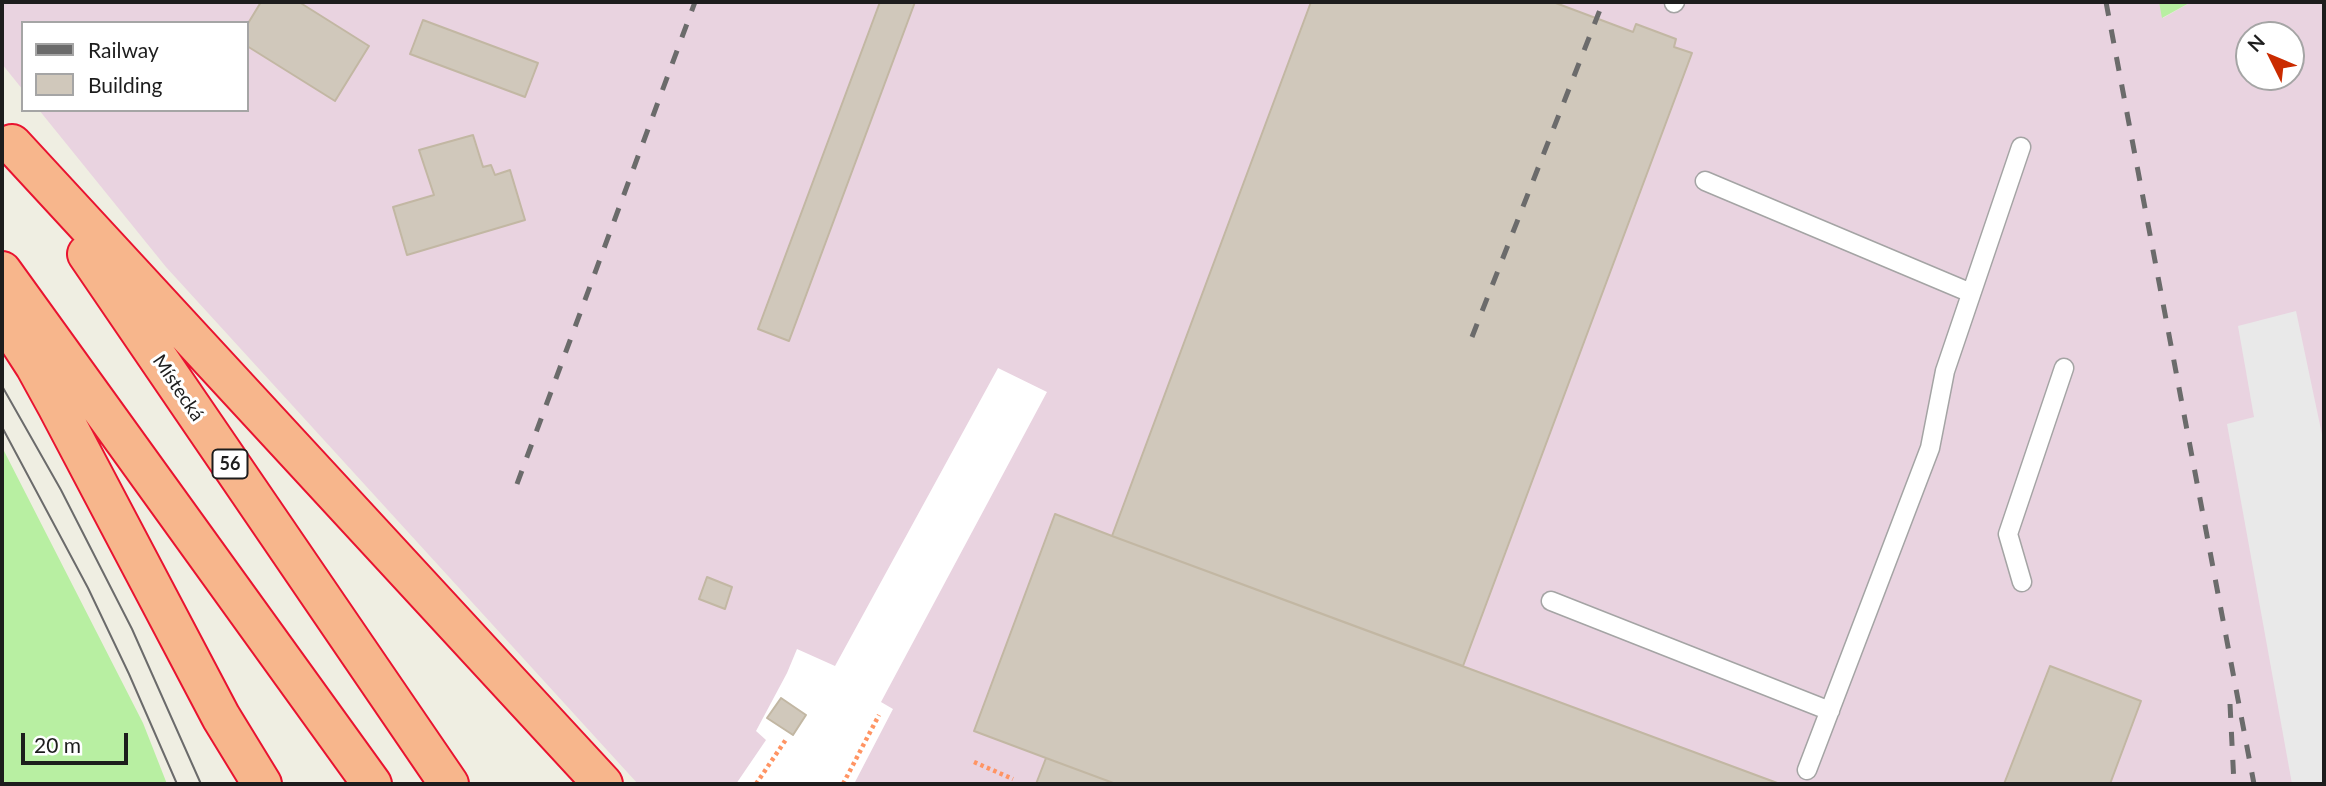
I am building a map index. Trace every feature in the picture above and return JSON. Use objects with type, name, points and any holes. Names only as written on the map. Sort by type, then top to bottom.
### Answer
[{"type":"highway","name":"Místecká","points":[[7,137],[449,784]]},
{"type":"highway","points":[[7,137],[603,784]]},
{"type":"highway","points":[[2,271],[372,784]]},
{"type":"highway","points":[[2,315],[57,406],[222,718],[262,784]]},
{"type":"lane","points":[[1808,771],[1930,448],[1945,371],[2021,147]]},
{"type":"lane","points":[[1705,181],[1971,293]]},
{"type":"lane","points":[[2022,582],[2008,534],[2064,368]]},
{"type":"lane","points":[[1551,601],[1829,711]]},
{"type":"path","points":[[843,784],[879,715]]},
{"type":"path","points":[[756,784],[787,738]]},
{"type":"path","points":[[974,762],[1013,779]]},
{"type":"shaded area","points":[[2,2],[2159,2],[2163,18],[2191,2],[2324,2],[2324,784],[638,784],[166,267],[41,112],[248,112],[248,21],[21,21],[21,88],[2,64]]},
{"type":"shaded area","points":[[2296,311],[2324,444],[2324,784],[2292,784],[2227,424],[2254,417],[2238,326]]},
{"type":"green space","points":[[2159,2],[2191,2],[2162,18]]},
{"type":"green space","points":[[2,447],[143,723],[167,784],[2,784]]},
{"type":"pier","points":[[998,368],[1047,392],[881,702],[893,709],[854,784],[736,784],[766,740],[756,731],[797,649],[835,666]]},
{"type":"building","points":[[261,2],[299,2],[369,46],[335,101],[248,47],[248,23]]},
{"type":"building","points":[[880,2],[915,2],[789,341],[758,329]]},
{"type":"building","points":[[1311,2],[1553,2],[1633,32],[1636,24],[1676,39],[1674,47],[1692,53],[1463,666],[1112,536]]},
{"type":"building","points":[[423,20],[538,63],[525,97],[410,54]]},
{"type":"building","points":[[473,135],[483,167],[491,165],[495,175],[510,170],[525,220],[407,255],[393,207],[434,195],[419,150]]},
{"type":"building","points":[[1055,514],[1780,784],[1116,784],[1046,758],[974,731]]},
{"type":"building","points":[[707,577],[732,587],[725,609],[699,599]]},
{"type":"building","points":[[2050,666],[2141,701],[2110,784],[2004,784]]},
{"type":"building","points":[[781,698],[806,715],[793,735],[767,718]]},
{"type":"building","points":[[1046,758],[1116,784],[1036,784]]},
{"type":"tram line","points":[[2,386],[61,490],[132,629],[201,784]]},
{"type":"tram line","points":[[2,427],[88,588],[177,784]]},
{"type":"railway","points":[[517,484],[695,2]]},
{"type":"railway","points":[[1472,337],[1603,2]]},
{"type":"railway","points":[[2106,2],[2254,784]]},
{"type":"railway","points":[[2230,704],[2234,784]]}]
